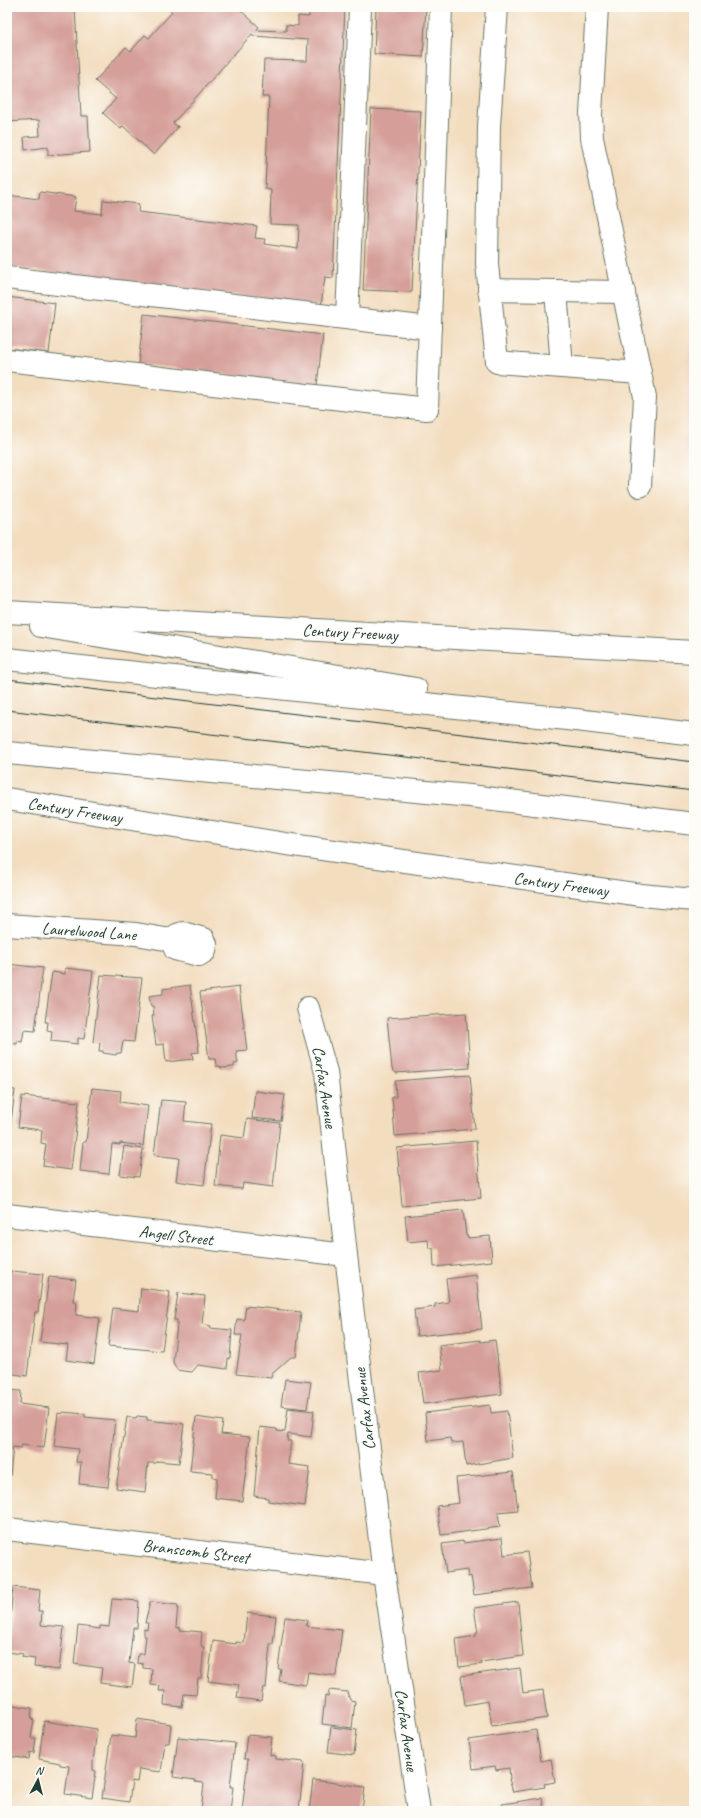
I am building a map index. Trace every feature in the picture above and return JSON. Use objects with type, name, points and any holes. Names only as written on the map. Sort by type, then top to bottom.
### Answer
[{"type":"main road","points":[[347,318],[360,7]]},
{"type":"main road","points":[[7,360],[427,409],[441,7]]},
{"type":"main road","points":[[497,7],[489,126],[486,264],[497,362],[640,373]]},
{"type":"main road","points":[[597,7],[591,131],[645,397],[640,486]]},
{"type":"main road","points":[[7,278],[430,328]]},
{"type":"main road","points":[[489,290],[624,292]]},
{"type":"main road","points":[[556,291],[562,367]]},
{"type":"main road","name":"Century Freeway","points":[[7,612],[694,652]]},
{"type":"main road","points":[[7,621],[506,704],[576,720]]},
{"type":"main road","points":[[7,659],[576,720],[689,734]]},
{"type":"main road","points":[[7,753],[470,796],[694,824]]},
{"type":"main road","name":"Century Freeway","points":[[7,799],[286,844],[641,895]]},
{"type":"main road","points":[[641,895],[694,900]]},
{"type":"main road","points":[[641,895],[694,909]]},
{"type":"main road","name":"Laurelwood Lane","points":[[7,925],[136,934],[171,940]]},
{"type":"main road","name":"Carfax Avenue","points":[[308,1008],[326,1072],[384,1574],[419,1811]]},
{"type":"main road","name":"Angell Street","points":[[7,1215],[346,1255]]},
{"type":"main road","name":"Branscomb Street","points":[[7,1529],[384,1574]]},
{"type":"shaded area","points":[[694,220],[694,471],[684,470]]},
{"type":"building","points":[[7,7],[75,7],[81,116],[88,116],[90,152],[48,155],[48,147],[25,150],[24,137],[40,136],[39,120],[7,122]]},
{"type":"building","points":[[167,7],[237,7],[259,27],[256,30],[286,31],[286,25],[298,26],[298,16],[309,17],[309,10],[303,10],[303,7],[345,7],[333,278],[325,277],[321,306],[7,267],[7,195],[39,199],[40,192],[76,197],[74,211],[102,214],[103,200],[139,204],[138,212],[257,226],[255,238],[265,239],[264,244],[298,249],[299,225],[270,224],[271,190],[265,189],[269,97],[262,97],[264,60],[307,61],[308,40],[254,36],[252,34],[173,123],[178,127],[154,155],[123,126],[121,129],[103,113],[116,99],[95,81],[126,47],[131,51],[145,35],[149,38],[172,12]]},
{"type":"building","points":[[376,7],[426,7],[423,57],[374,54]]},
{"type":"building","points":[[371,109],[421,111],[412,292],[363,290]]},
{"type":"building","points":[[7,297],[55,303],[49,353],[7,348]]},
{"type":"building","points":[[144,314],[323,335],[317,385],[138,364]]},
{"type":"building","points":[[7,964],[43,968],[35,1031],[24,1030],[22,1042],[17,1041],[17,1044],[7,1043]]},
{"type":"building","points":[[65,968],[93,971],[84,1039],[78,1038],[78,1044],[51,1041],[52,1031],[47,1030],[48,1022],[45,1022],[52,972],[65,974]]},
{"type":"building","points":[[101,975],[142,978],[134,1042],[123,1041],[121,1053],[117,1053],[116,1055],[99,1051],[100,1043],[93,1042]]},
{"type":"building","points":[[190,985],[199,1052],[192,1053],[193,1059],[166,1062],[164,1044],[156,1045],[152,1016],[154,1015],[153,1006],[151,1006],[149,996],[163,994],[163,989]]},
{"type":"building","points":[[239,987],[247,1050],[236,1051],[238,1063],[234,1064],[234,1067],[221,1068],[220,1066],[216,1066],[215,1059],[209,1059],[200,992]]},
{"type":"building","points":[[466,1013],[470,1068],[396,1073],[392,1069],[387,1018]]},
{"type":"building","points":[[470,1075],[475,1129],[395,1136],[392,1097],[396,1097],[395,1081]]},
{"type":"building","points":[[92,1088],[121,1091],[120,1102],[148,1106],[143,1146],[120,1143],[120,1145],[112,1144],[109,1174],[80,1171],[83,1142],[86,1142]]},
{"type":"building","points":[[7,1089],[15,1090],[10,1130],[7,1129]]},
{"type":"building","points":[[255,1091],[285,1095],[281,1121],[252,1118]]},
{"type":"building","points":[[22,1096],[79,1102],[71,1170],[43,1166],[46,1144],[41,1143],[42,1130],[18,1127]]},
{"type":"building","points":[[161,1100],[186,1102],[184,1121],[211,1124],[204,1185],[176,1181],[179,1158],[154,1155]]},
{"type":"building","points":[[247,1119],[280,1123],[273,1187],[243,1183],[242,1189],[215,1186],[220,1135],[244,1138]]},
{"type":"building","points":[[476,1141],[481,1198],[402,1206],[397,1148]]},
{"type":"building","points":[[124,1146],[143,1149],[139,1177],[120,1175]]},
{"type":"building","points":[[463,1210],[466,1236],[468,1236],[468,1238],[490,1236],[492,1261],[434,1267],[433,1248],[429,1248],[428,1240],[408,1242],[405,1216]]},
{"type":"building","points":[[11,1271],[43,1274],[38,1312],[35,1312],[27,1376],[7,1373],[7,1300]]},
{"type":"building","points":[[476,1275],[482,1329],[417,1336],[414,1310],[435,1307],[435,1304],[449,1302],[446,1279]]},
{"type":"building","points":[[49,1277],[76,1280],[73,1301],[77,1302],[76,1315],[100,1318],[94,1364],[66,1360],[68,1345],[40,1342]]},
{"type":"building","points":[[141,1288],[170,1292],[162,1351],[108,1346],[113,1308],[139,1311]]},
{"type":"building","points":[[178,1293],[205,1296],[202,1324],[211,1326],[210,1328],[232,1330],[230,1358],[228,1358],[227,1369],[198,1365],[192,1372],[177,1370],[173,1362],[177,1325],[177,1320],[174,1320]]},
{"type":"building","points":[[246,1306],[301,1312],[296,1357],[291,1357],[272,1374],[271,1378],[236,1374],[242,1335],[235,1335],[237,1319],[244,1320]]},
{"type":"building","points":[[480,1340],[480,1342],[495,1340],[502,1394],[423,1404],[419,1373],[442,1370],[439,1345]]},
{"type":"building","points":[[285,1379],[311,1382],[307,1409],[281,1406]]},
{"type":"building","points":[[7,1390],[21,1391],[20,1404],[49,1408],[44,1448],[22,1445],[21,1448],[13,1447],[10,1476],[7,1476]]},
{"type":"building","points":[[490,1405],[491,1413],[507,1411],[513,1458],[466,1466],[463,1442],[451,1443],[450,1438],[428,1441],[425,1413]]},
{"type":"building","points":[[288,1408],[314,1411],[311,1437],[288,1434],[287,1441],[291,1441],[288,1464],[310,1467],[305,1506],[268,1501],[268,1498],[254,1496],[260,1427],[277,1429],[277,1431],[285,1432]]},
{"type":"building","points":[[62,1412],[85,1414],[85,1417],[115,1420],[108,1487],[79,1484],[81,1462],[76,1462],[78,1449],[54,1446],[58,1413],[62,1414]]},
{"type":"building","points":[[137,1416],[147,1417],[147,1420],[184,1424],[179,1463],[157,1461],[156,1463],[148,1463],[145,1492],[116,1488],[127,1417],[136,1418]]},
{"type":"building","points":[[196,1417],[223,1421],[221,1434],[250,1437],[242,1501],[215,1498],[217,1478],[213,1477],[213,1473],[190,1471]]},
{"type":"building","points":[[513,1472],[518,1510],[498,1512],[500,1527],[441,1535],[437,1506],[459,1503],[456,1478]]},
{"type":"building","points":[[502,1538],[504,1555],[527,1552],[532,1588],[474,1595],[471,1576],[468,1577],[467,1570],[446,1573],[442,1544]]},
{"type":"building","points":[[13,1587],[40,1590],[38,1611],[42,1611],[41,1625],[64,1627],[59,1670],[34,1667],[35,1659],[22,1657],[23,1654],[7,1652]]},
{"type":"building","points":[[112,1599],[139,1601],[137,1628],[133,1628],[129,1663],[135,1664],[132,1687],[100,1683],[102,1668],[74,1664],[78,1626],[100,1629],[100,1626],[109,1627]]},
{"type":"building","points":[[150,1602],[178,1605],[176,1627],[180,1628],[180,1630],[202,1632],[201,1644],[202,1647],[204,1647],[201,1678],[198,1678],[196,1695],[184,1694],[182,1707],[164,1705],[165,1691],[159,1691],[160,1686],[151,1685],[152,1669],[143,1668],[143,1664],[137,1663],[138,1654],[144,1654],[146,1636],[144,1636],[144,1629],[147,1630],[148,1623],[145,1623]]},
{"type":"building","points":[[518,1602],[523,1656],[481,1662],[482,1664],[459,1667],[456,1639],[476,1636],[476,1632],[478,1632],[474,1608]]},
{"type":"building","points":[[247,1613],[276,1616],[273,1644],[270,1644],[266,1688],[263,1687],[261,1701],[237,1698],[239,1685],[208,1681],[213,1641],[236,1644],[236,1642],[244,1643]]},
{"type":"building","points":[[285,1617],[307,1620],[306,1626],[342,1630],[336,1676],[308,1672],[306,1685],[279,1681],[281,1669],[278,1669]]},
{"type":"building","points":[[520,1668],[523,1693],[543,1690],[547,1718],[492,1726],[488,1701],[465,1705],[461,1676]]},
{"type":"building","points":[[329,1690],[347,1692],[350,1700],[355,1701],[352,1728],[322,1724],[325,1696],[328,1697]]},
{"type":"building","points":[[7,1704],[32,1708],[31,1719],[34,1720],[31,1738],[36,1738],[34,1753],[30,1752],[29,1759],[7,1756]]},
{"type":"building","points":[[137,1719],[171,1724],[169,1743],[165,1743],[161,1772],[139,1769],[137,1782],[132,1781],[129,1802],[102,1798],[111,1735],[135,1738]]},
{"type":"building","points":[[44,1721],[97,1729],[93,1762],[93,1770],[96,1771],[92,1798],[65,1794],[69,1766],[39,1759]]},
{"type":"building","points":[[331,1727],[357,1730],[354,1755],[328,1752]]},
{"type":"building","points":[[536,1730],[541,1761],[551,1759],[555,1782],[544,1784],[545,1787],[513,1792],[509,1779],[509,1768],[496,1770],[495,1766],[473,1769],[469,1740]]},
{"type":"building","points":[[247,1735],[272,1737],[270,1755],[276,1756],[276,1759],[304,1762],[299,1811],[242,1811],[248,1759],[244,1759]]},
{"type":"building","points":[[178,1737],[235,1743],[230,1787],[233,1787],[230,1811],[201,1811],[204,1783],[195,1782],[195,1780],[173,1777]]},
{"type":"building","points":[[313,1780],[365,1787],[362,1811],[309,1811]]},
{"type":"building","points":[[542,1798],[544,1811],[503,1811],[502,1804]]},
{"type":"tram line","points":[[7,679],[694,762]]},
{"type":"tram line","points":[[7,710],[694,791]]}]
